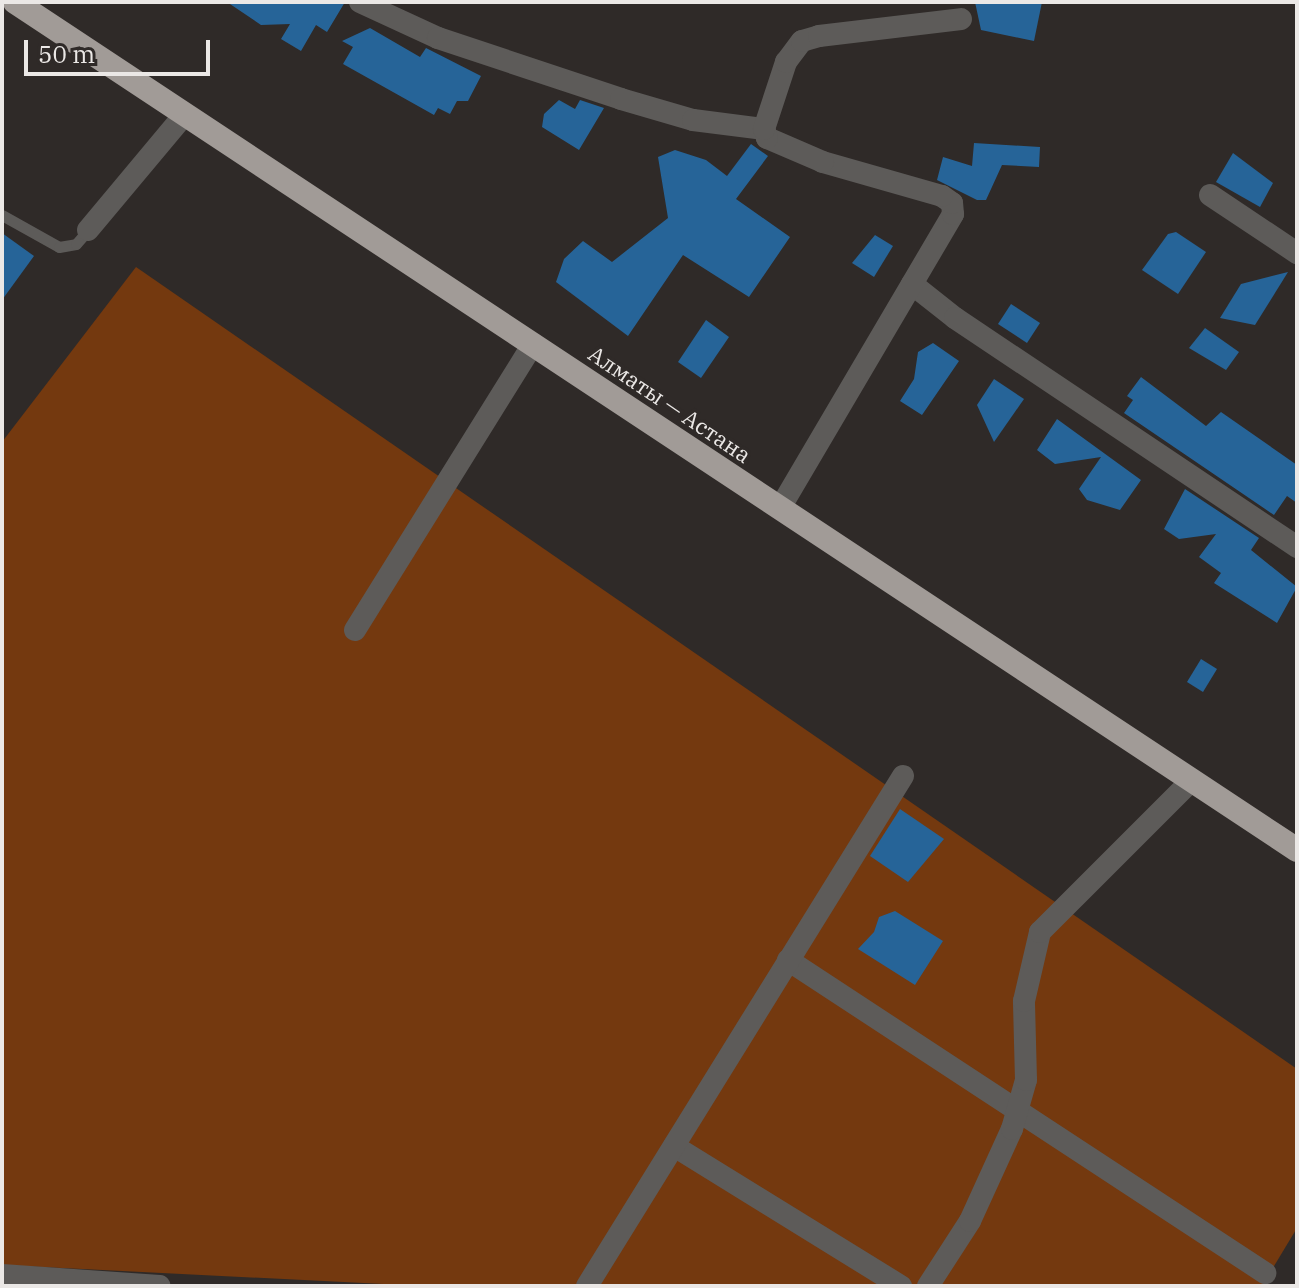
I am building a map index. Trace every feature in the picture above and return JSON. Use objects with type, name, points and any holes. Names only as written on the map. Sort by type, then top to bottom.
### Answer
[{"type":"highway","name":"Алматы — Астана","points":[[15,2],[1297,850]]},
{"type":"street","points":[[360,2],[438,38],[621,99],[693,120],[764,129],[781,148],[952,203],[953,214],[780,508]]},
{"type":"street","points":[[764,129],[786,62],[802,41],[961,19]]},
{"type":"street","points":[[88,230],[185,114]]},
{"type":"street","points":[[1210,195],[1297,253]]},
{"type":"street","points":[[912,284],[955,318],[1297,547]]},
{"type":"street","points":[[355,630],[533,344]]},
{"type":"street","points":[[587,1286],[903,776]]},
{"type":"street","points":[[928,1286],[970,1221],[1018,1107],[1026,1080],[1024,1001],[1040,932],[1192,780]]},
{"type":"street","points":[[788,960],[1018,1107],[1265,1273]]},
{"type":"street","points":[[674,1146],[901,1286]]},
{"type":"street","points":[[2,1275],[160,1286]]},
{"type":"lane","points":[[2,215],[59,247],[76,244],[88,230]]},
{"type":"shaded area","points":[[136,267],[1297,1069],[1297,1228],[1262,1286],[423,1286],[2,1265],[2,442]]},
{"type":"building","points":[[227,2],[345,2],[327,32],[316,25],[301,51],[281,39],[290,24],[261,25]]},
{"type":"building","points":[[975,2],[1042,2],[1034,41],[981,30]]},
{"type":"building","points":[[370,28],[420,57],[426,48],[481,76],[468,101],[457,101],[450,114],[438,108],[434,115],[343,64],[353,47],[342,41]]},
{"type":"building","points":[[559,100],[575,109],[580,100],[604,108],[579,150],[542,127],[544,114]]},
{"type":"building","points":[[974,143],[1040,147],[1039,167],[1002,165],[986,200],[977,200],[937,180],[943,157],[972,166]]},
{"type":"building","points":[[751,144],[768,156],[736,199],[790,237],[749,297],[683,255],[628,336],[556,282],[564,259],[583,241],[612,262],[668,218],[658,157],[675,150],[706,160],[727,176]]},
{"type":"building","points":[[1233,153],[1273,183],[1260,207],[1216,182]]},
{"type":"building","points":[[1176,232],[1206,252],[1178,294],[1142,270],[1168,234]]},
{"type":"building","points":[[2,233],[34,256],[2,300]]},
{"type":"building","points":[[875,235],[893,246],[874,277],[852,263]]},
{"type":"building","points":[[1288,272],[1255,325],[1220,318],[1241,284]]},
{"type":"building","points":[[1011,304],[1040,323],[1027,343],[998,324]]},
{"type":"building","points":[[706,320],[729,337],[701,378],[678,362]]},
{"type":"building","points":[[1205,328],[1239,352],[1226,370],[1189,348]]},
{"type":"building","points":[[933,343],[959,361],[922,415],[900,401],[914,379],[918,352]]},
{"type":"building","points":[[1141,377],[1206,426],[1221,412],[1297,465],[1297,503],[1287,496],[1274,515],[1124,413],[1133,400],[1127,396]]},
{"type":"building","points":[[994,379],[1024,399],[994,442],[977,405]]},
{"type":"building","points":[[1057,419],[1141,480],[1120,510],[1087,500],[1079,489],[1101,457],[1055,464],[1037,450]]},
{"type":"building","points":[[1185,489],[1259,538],[1251,550],[1297,587],[1277,623],[1214,583],[1221,573],[1199,557],[1216,534],[1179,539],[1164,529]]},
{"type":"building","points":[[1201,659],[1217,669],[1203,692],[1187,682]]},
{"type":"building","points":[[900,809],[944,839],[908,882],[870,856]]},
{"type":"building","points":[[895,911],[943,941],[915,985],[858,949],[874,932],[879,917]]}]
